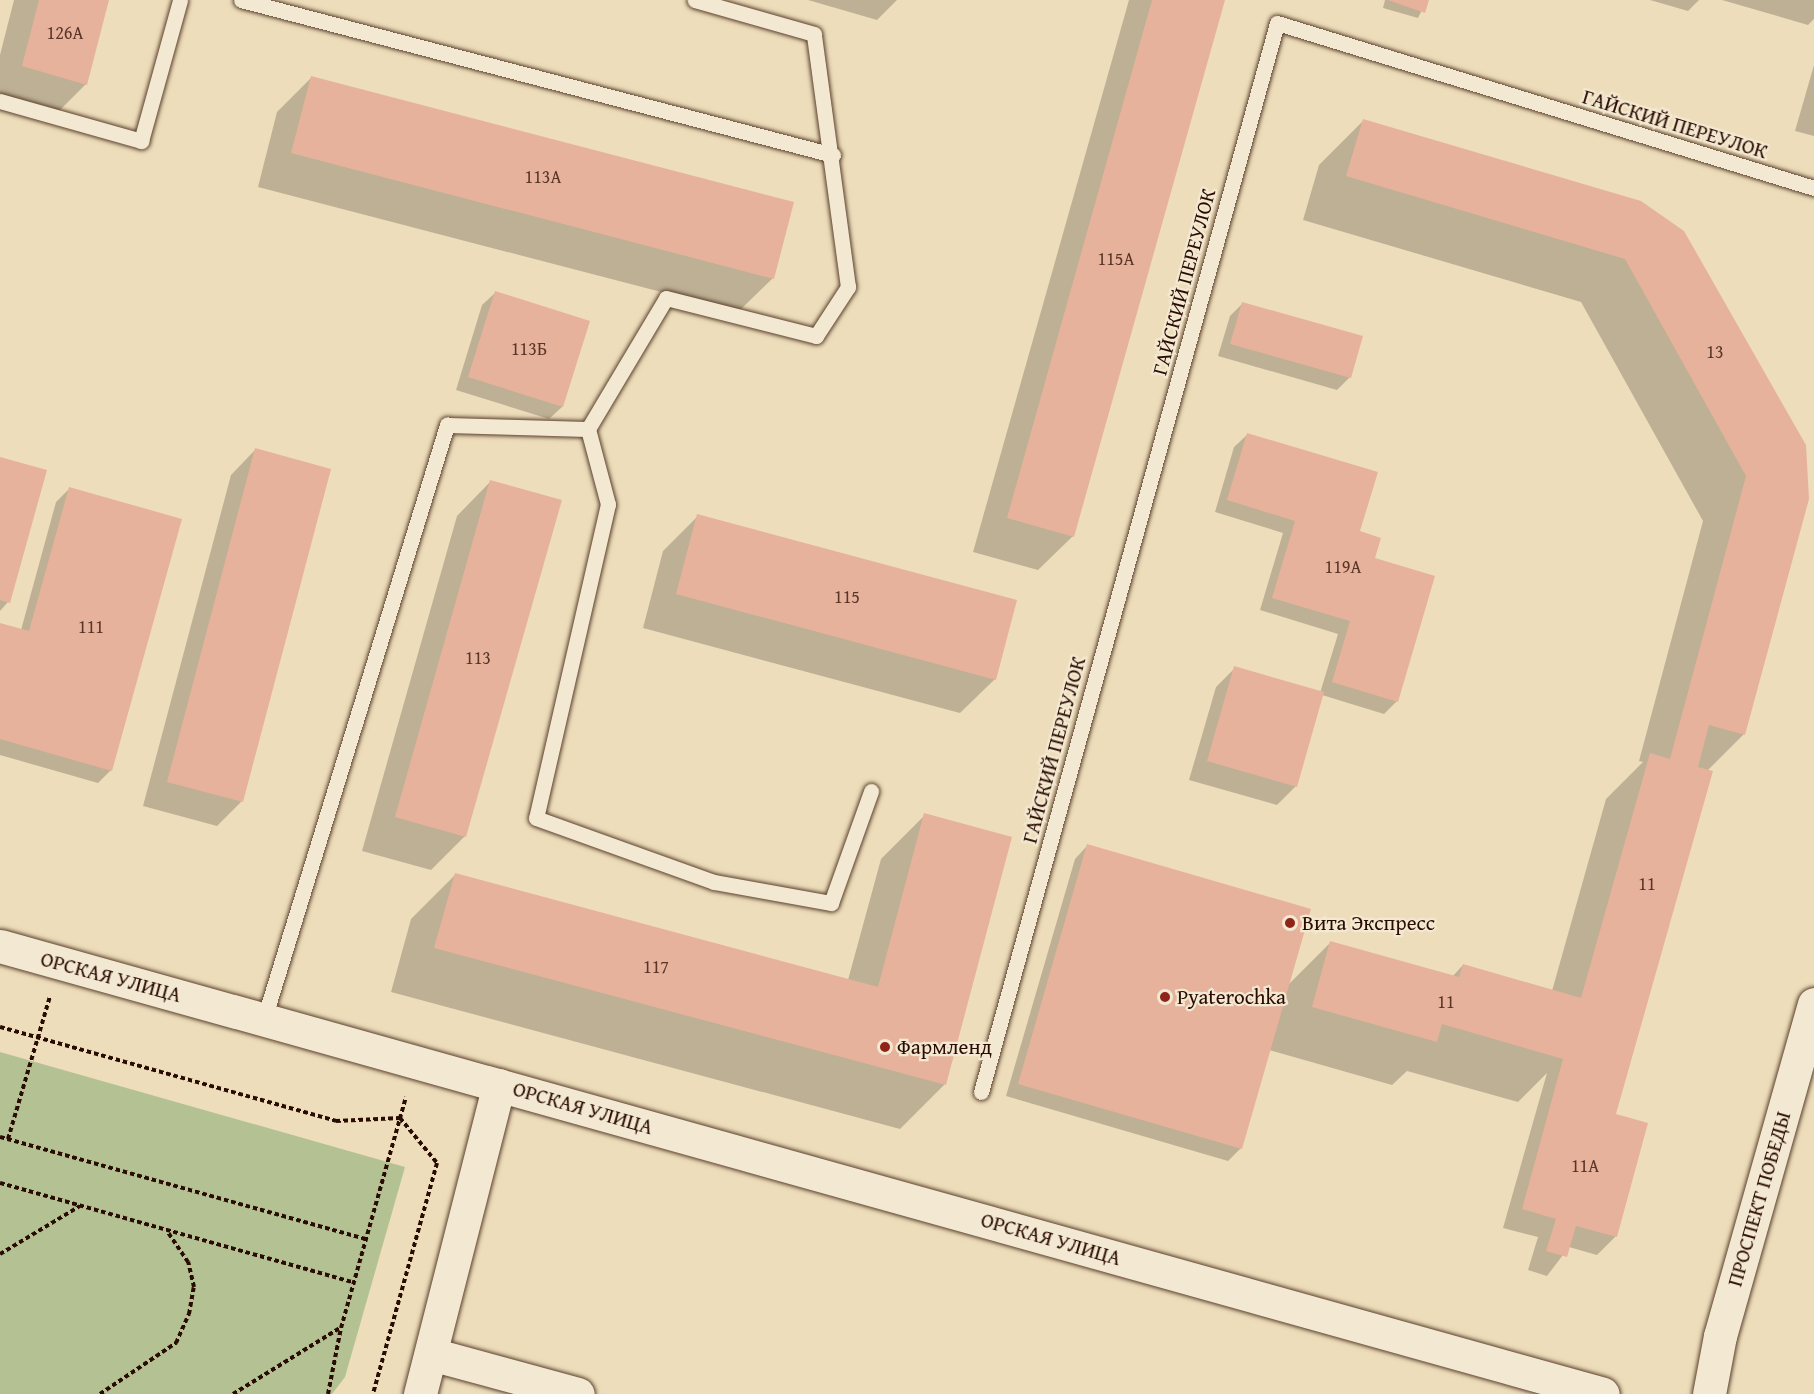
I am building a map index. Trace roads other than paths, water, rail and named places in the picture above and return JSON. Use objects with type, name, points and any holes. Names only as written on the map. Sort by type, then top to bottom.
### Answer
[{"type":"street","name":"ОРСКАЯ УЛИЦА","points":[[0,946],[1602,1394]]},
{"type":"street","name":"ПРОСПЕКТ ПОБЕДЫ","points":[[1709,1394],[1720,1336],[1814,1004]]},
{"type":"street","name":"ОРСКАЯ УЛИЦА","points":[[420,1394],[499,1085]]},
{"type":"street","points":[[431,1354],[578,1394]]},
{"type":"lane","points":[[0,101],[141,141],[180,0]]},
{"type":"lane","points":[[241,0],[832,155]]},
{"type":"lane","points":[[695,0],[814,34],[848,287],[816,336],[666,298],[588,429],[608,504],[536,818],[714,882],[831,903],[871,790]]},
{"type":"lane","name":"ГАЙСКИЙ ПЕРЕУЛОК","points":[[981,1092],[1277,23],[1814,188]]},
{"type":"lane","points":[[264,1019],[447,424],[588,429]]},
{"type":"place","name":"Вита Экспресс","points":[[1290,923]]},
{"type":"place","name":"Pyaterochka","points":[[1165,997]]},
{"type":"place","name":"Фармленд","points":[[885,1047]]}]
